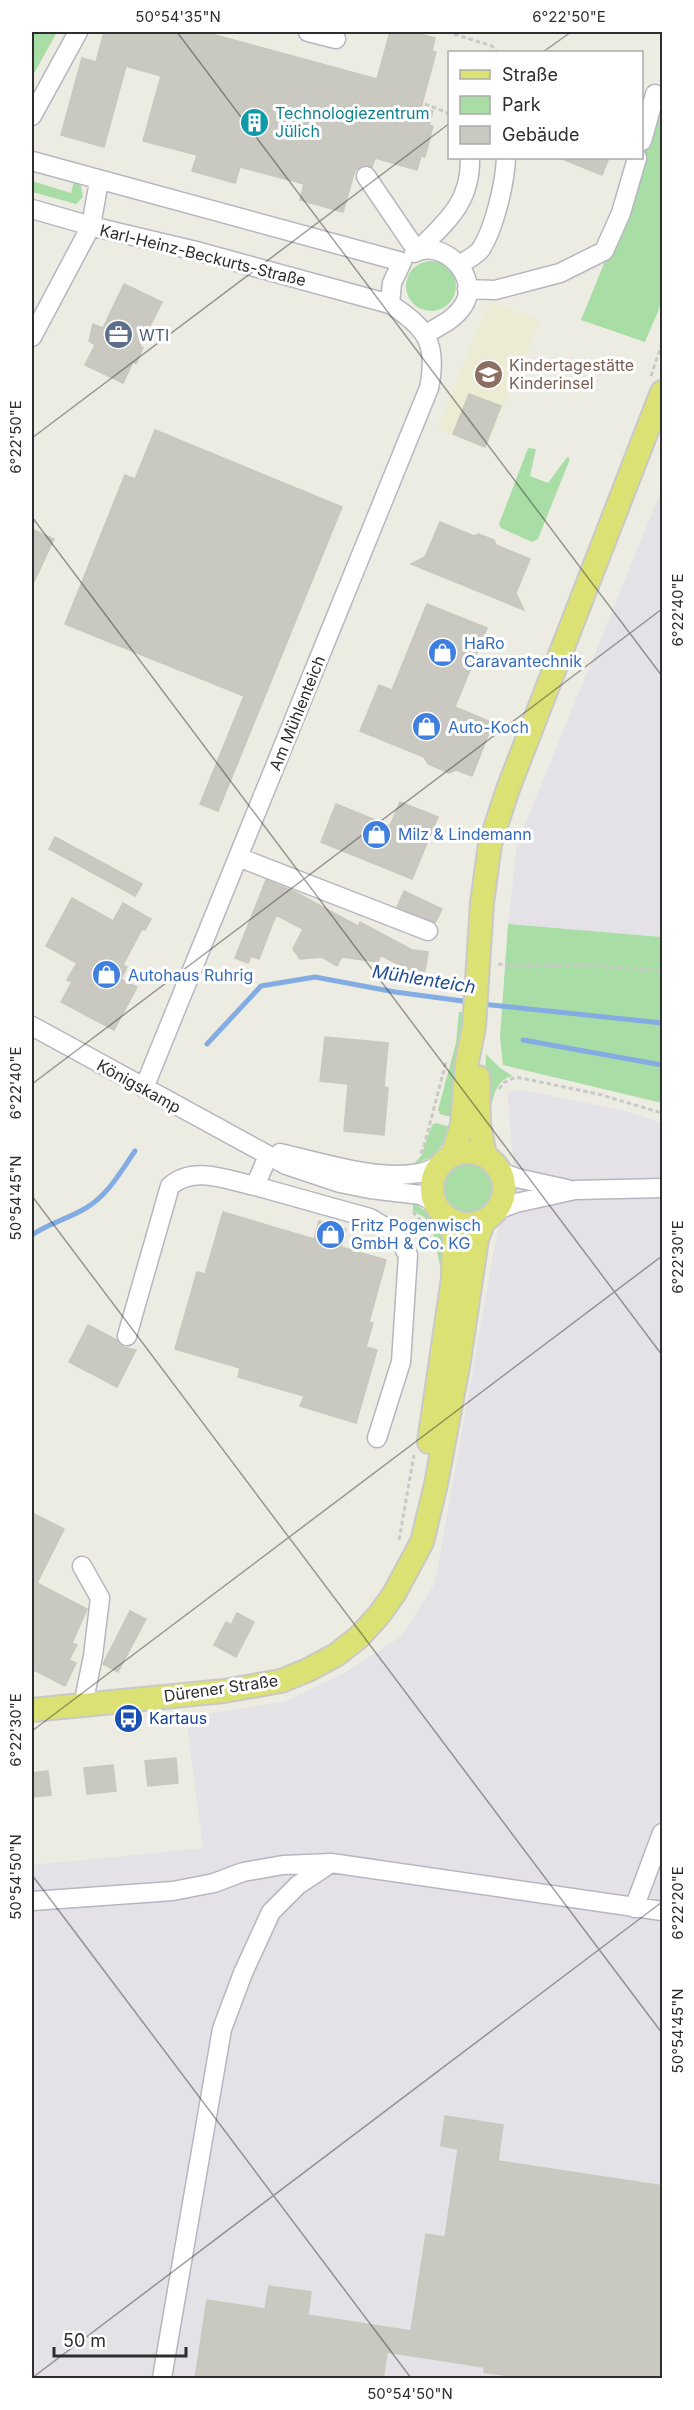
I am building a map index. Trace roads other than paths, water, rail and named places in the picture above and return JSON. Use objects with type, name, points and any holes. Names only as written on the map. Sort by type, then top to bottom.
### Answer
[{"type":"main road","points":[[474,1023],[478,1062],[479,1124],[492,1164],[504,1191],[490,1215],[472,1224],[460,1224],[442,1211],[432,1190],[434,1177],[446,1161],[462,1125],[467,1062],[474,1023],[482,903],[490,844],[508,789],[663,392]]},
{"type":"main road","points":[[446,1161],[468,1152],[492,1164]]},
{"type":"main road","name":"Dürener Straße","points":[[405,1576],[436,1396],[453,1278],[453,1236],[442,1211]]},
{"type":"main road","name":"Dürener Straße","points":[[32,1710],[224,1691],[281,1681],[336,1655],[359,1638],[380,1615],[405,1576],[422,1542],[436,1484],[459,1361],[477,1239],[490,1215]]},
{"type":"street","points":[[32,116],[78,32]]},
{"type":"street","points":[[308,32],[336,39]]},
{"type":"street","points":[[643,137],[655,94]]},
{"type":"street","points":[[390,304],[392,283],[402,262],[417,251],[453,216],[470,177],[470,159]]},
{"type":"street","points":[[459,265],[481,250],[495,214],[505,177],[506,159]]},
{"type":"street","points":[[467,289],[495,290],[560,273],[604,252],[621,213],[637,159]]},
{"type":"street","points":[[32,161],[402,262]]},
{"type":"street","points":[[366,176],[417,251]]},
{"type":"street","points":[[32,209],[91,226],[99,181]]},
{"type":"street","name":"Karl-Heinz-Beckurts-Straße","points":[[32,337],[91,226],[196,251],[390,304],[410,317],[426,334]]},
{"type":"street","points":[[417,251],[436,249],[450,256],[459,265],[467,289],[465,304],[453,318],[426,334]]},
{"type":"street","name":"Am Mühlenteich","points":[[144,1088],[429,388],[433,367],[432,346],[426,334]]},
{"type":"street","points":[[238,857],[428,931]]},
{"type":"street","name":"Königskamp","points":[[32,1026],[286,1166],[370,1190],[421,1195],[442,1211]]},
{"type":"street","name":"Königskamp","points":[[246,1146],[375,1172],[421,1173],[446,1161]]},
{"type":"street","points":[[255,1186],[268,1156]]},
{"type":"street","points":[[492,1164],[524,1180],[575,1190]]},
{"type":"street","points":[[127,1336],[170,1186],[179,1178],[197,1174],[255,1186],[370,1218],[395,1233],[408,1255],[401,1362],[377,1438]]},
{"type":"street","points":[[490,1215],[516,1203],[575,1190],[663,1188]]},
{"type":"street","points":[[82,1566],[100,1598],[93,1656],[83,1705]]},
{"type":"street","points":[[634,1908],[663,1833]]},
{"type":"street","points":[[162,2379],[222,2029],[243,1973],[271,1912],[298,1885],[332,1863]]},
{"type":"street","points":[[32,1901],[173,1891],[214,1883],[243,1872],[283,1865],[332,1863],[663,1911]]},
{"type":"waterway","name":"Mühlenteich","points":[[207,1044],[261,986],[315,977],[395,992],[470,1002]]},
{"type":"waterway","name":"Mühlenteich","points":[[482,1004],[662,1023]]},
{"type":"waterway","points":[[523,1040],[662,1065]]},
{"type":"waterway","name":"Mühlenteich","points":[[32,1235],[94,1203],[113,1182],[135,1151]]},
{"type":"place","name":"Technologiezentrum Jülich","points":[[254,122]]},
{"type":"place","name":"WTI","points":[[118,335]]},
{"type":"place","name":"Kindertagestätte Kinderinsel","points":[[488,374]]},
{"type":"place","name":"HaRo Caravantechnik","points":[[443,652]]},
{"type":"place","name":"Auto-Koch","points":[[427,727]]},
{"type":"place","name":"Milz & Lindemann","points":[[377,834]]},
{"type":"place","name":"Autohaus Ruhrig","points":[[107,975]]},
{"type":"place","name":"Fritz Pogenwisch GmbH & Co. KG","points":[[330,1234]]},
{"type":"place","name":"Kartaus","points":[[128,1718]]}]
